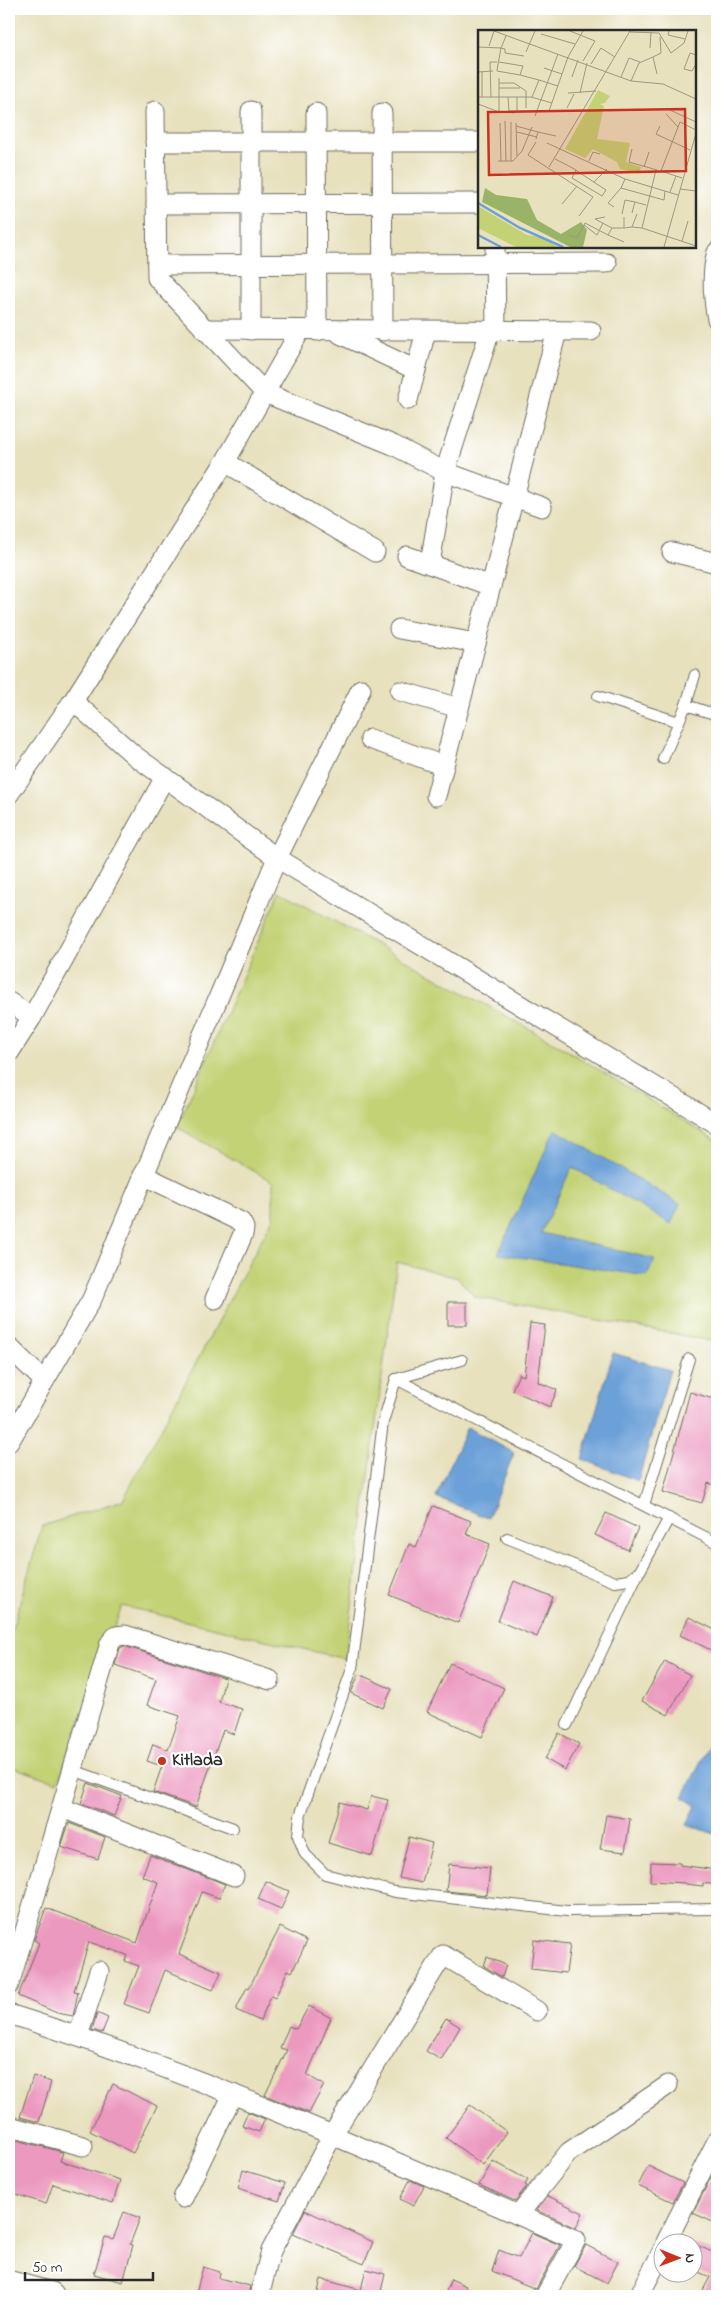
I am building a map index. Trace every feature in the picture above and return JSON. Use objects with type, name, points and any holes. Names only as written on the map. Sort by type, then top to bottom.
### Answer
[{"type":"street","points":[[155,111],[157,278],[264,393],[393,445],[445,472],[542,506]]},
{"type":"street","points":[[251,111],[251,330]]},
{"type":"street","points":[[9,794],[73,701],[225,462],[264,393],[317,331],[316,113]]},
{"type":"street","points":[[382,113],[383,331]]},
{"type":"street","points":[[155,142],[478,142]]},
{"type":"street","points":[[156,204],[478,203]]},
{"type":"street","points":[[717,252],[714,262],[714,291],[717,319]]},
{"type":"street","points":[[156,265],[383,264],[495,255],[607,263]]},
{"type":"street","points":[[430,564],[445,472],[493,331],[495,255]]},
{"type":"street","points":[[204,329],[591,331]]},
{"type":"street","points":[[317,331],[416,370]]},
{"type":"street","points":[[408,400],[426,331]]},
{"type":"street","points":[[436,796],[557,331]]},
{"type":"street","points":[[225,462],[375,552]]},
{"type":"street","points":[[672,552],[717,562]]},
{"type":"street","points":[[407,556],[492,586]]},
{"type":"street","points":[[399,629],[476,643]]},
{"type":"street","points":[[9,1442],[92,1299],[278,858],[361,689]]},
{"type":"street","points":[[400,691],[459,708]]},
{"type":"street","points":[[73,701],[135,756],[278,858],[717,1124]]},
{"type":"street","points":[[370,739],[444,766]]},
{"type":"street","points":[[9,1053],[32,1017],[165,778]]},
{"type":"street","points":[[9,1002],[32,1017]]},
{"type":"street","points":[[143,1175],[241,1222],[244,1228],[243,1234],[215,1299]]},
{"type":"street","points":[[9,1347],[44,1381]]},
{"type":"street","points":[[9,1985],[14,1950],[62,1808],[110,1643],[116,1636],[125,1635],[270,1680]]},
{"type":"street","points":[[62,1808],[234,1876]]},
{"type":"street","points":[[259,2296],[271,2251],[333,2134],[443,1954],[537,2011]]},
{"type":"street","points":[[78,2036],[100,1971]]},
{"type":"street","points":[[9,2014],[78,2036],[233,2094],[333,2134],[576,2240],[545,2296]]},
{"type":"street","points":[[518,2215],[569,2152],[668,2084]]},
{"type":"street","points":[[183,2198],[233,2094]]},
{"type":"street","points":[[9,2126],[83,2146]]},
{"type":"street","points":[[671,2232],[717,2141]]},
{"type":"street","points":[[639,2296],[654,2267]]},
{"type":"street","points":[[9,2285],[50,2296]]},
{"type":"lane","points":[[663,760],[686,705],[695,675]]},
{"type":"lane","points":[[598,696],[679,722]]},
{"type":"lane","points":[[686,705],[717,715]]},
{"type":"lane","points":[[644,1505],[689,1359]]},
{"type":"lane","points":[[396,1380],[462,1360]]},
{"type":"lane","points":[[396,1380],[717,1543]]},
{"type":"lane","points":[[396,1380],[383,1422],[352,1669],[300,1816],[298,1836],[304,1854],[325,1874],[395,1892],[567,1911],[717,1909]]},
{"type":"lane","points":[[567,1725],[640,1570],[669,1518]]},
{"type":"lane","points":[[508,1538],[615,1582],[629,1580],[640,1570]]},
{"type":"lane","points":[[73,1770],[233,1828]]},
{"type":"green space","points":[[280,891],[555,1043],[717,1141],[717,1342],[475,1297],[458,1278],[397,1262],[345,1659],[122,1606],[58,1782],[9,1766],[9,1640],[42,1526],[123,1500],[273,1218],[273,1182],[177,1127]]},
{"type":"water","points":[[555,1129],[680,1204],[671,1224],[572,1167],[541,1233],[655,1259],[647,1276],[498,1254]]},
{"type":"water","points":[[613,1353],[670,1370],[638,1481],[582,1459]]},
{"type":"water","points":[[467,1427],[514,1453],[488,1518],[436,1497]]},
{"type":"water","points":[[717,1729],[717,1835],[687,1824],[696,1806],[683,1797]]},
{"type":"building","points":[[448,1302],[467,1302],[467,1325],[448,1325]]},
{"type":"building","points":[[530,1323],[545,1325],[538,1382],[557,1390],[550,1407],[512,1390],[519,1374],[524,1376]]},
{"type":"building","points":[[690,1392],[717,1400],[717,1486],[708,1483],[702,1503],[663,1492]]},
{"type":"building","points":[[433,1506],[471,1521],[466,1534],[490,1544],[458,1623],[389,1595],[409,1544],[416,1547]]},
{"type":"building","points":[[606,1513],[638,1528],[628,1550],[595,1535]]},
{"type":"building","points":[[514,1581],[553,1597],[537,1637],[498,1621]]},
{"type":"building","points":[[689,1617],[717,1631],[717,1653],[680,1635]]},
{"type":"building","points":[[124,1646],[225,1678],[219,1702],[242,1709],[234,1734],[223,1730],[196,1807],[153,1792],[162,1766],[147,1761],[153,1744],[168,1750],[180,1716],[147,1705],[156,1679],[115,1665],[120,1648]]},
{"type":"building","points":[[665,1661],[690,1675],[668,1715],[642,1701]]},
{"type":"building","points":[[450,1663],[504,1688],[482,1737],[427,1712]]},
{"type":"building","points":[[359,1674],[392,1689],[383,1708],[351,1693]]},
{"type":"building","points":[[559,1733],[579,1744],[565,1770],[545,1759]]},
{"type":"building","points":[[88,1783],[122,1796],[114,1816],[81,1803]]},
{"type":"building","points":[[371,1796],[388,1800],[372,1856],[328,1843],[340,1802],[367,1810]]},
{"type":"building","points":[[606,1815],[630,1819],[625,1852],[600,1849]]},
{"type":"building","points":[[69,1823],[105,1837],[98,1859],[61,1847]]},
{"type":"building","points":[[409,1837],[432,1843],[422,1883],[399,1878]]},
{"type":"building","points":[[150,1855],[225,1884],[219,1898],[202,1892],[179,1954],[221,1972],[213,1990],[165,1970],[149,2013],[124,2004],[139,1966],[125,1961],[127,1955],[89,1942],[74,1991],[78,1992],[73,2016],[57,2013],[18,1996],[39,1943],[34,1940],[46,1908],[137,1943],[158,1882],[142,1876]]},
{"type":"building","points":[[651,1862],[680,1863],[680,1865],[717,1870],[717,1885],[703,1883],[703,1886],[650,1881]]},
{"type":"building","points":[[449,1864],[490,1868],[487,1895],[446,1891]]},
{"type":"building","points":[[266,1881],[289,1891],[281,1909],[258,1899]]},
{"type":"building","points":[[280,1927],[307,1941],[292,1972],[288,1970],[275,1998],[271,1996],[260,2021],[236,2010]]},
{"type":"building","points":[[534,1940],[570,1944],[566,1973],[531,1969]]},
{"type":"building","points":[[487,1957],[506,1965],[502,1977],[484,1966]]},
{"type":"building","points":[[309,2006],[331,2018],[307,2075],[324,2085],[309,2113],[265,2095],[287,2050],[280,2048],[289,2026],[296,2029]]},
{"type":"building","points":[[97,2013],[108,2018],[102,2033],[92,2030]]},
{"type":"building","points":[[446,2018],[460,2027],[441,2060],[426,2051]]},
{"type":"building","points":[[33,2076],[51,2082],[39,2122],[20,2117]]},
{"type":"building","points":[[113,2084],[157,2106],[133,2153],[90,2131]]},
{"type":"building","points":[[470,2105],[507,2132],[483,2165],[446,2138]]},
{"type":"building","points":[[248,2112],[265,2119],[259,2132],[242,2126]]},
{"type":"building","points":[[9,2138],[63,2152],[60,2161],[120,2180],[113,2203],[53,2184],[46,2204],[9,2192]]},
{"type":"building","points":[[493,2161],[528,2180],[525,2185],[527,2186],[515,2201],[479,2185]]},
{"type":"building","points":[[717,2165],[717,2224],[693,2213]]},
{"type":"building","points":[[648,2166],[683,2183],[673,2202],[638,2186]]},
{"type":"building","points":[[243,2170],[285,2183],[279,2201],[238,2188]]},
{"type":"building","points":[[410,2180],[424,2186],[413,2206],[400,2199]]},
{"type":"building","points":[[548,2196],[583,2213],[576,2228],[536,2210]]},
{"type":"building","points":[[305,2210],[373,2242],[364,2264],[293,2234]]},
{"type":"building","points":[[124,2212],[140,2218],[130,2244],[133,2245],[123,2282],[94,2274],[105,2237],[113,2239]]},
{"type":"building","points":[[532,2233],[560,2245],[536,2289],[492,2271],[499,2250],[519,2258]]},
{"type":"building","points":[[586,2245],[618,2262],[607,2283],[574,2266]]},
{"type":"building","points":[[704,2248],[717,2254],[717,2296],[700,2296],[710,2277],[704,2274]]},
{"type":"building","points":[[203,2267],[220,2272],[219,2278],[250,2286],[248,2296],[195,2296]]},
{"type":"building","points":[[366,2269],[385,2274],[380,2296],[317,2296],[321,2279],[361,2290]]},
{"type":"building","points":[[451,2279],[466,2286],[462,2296],[444,2296]]},
{"type":"place","name":"Kitlada","points":[[162,1761]]}]
